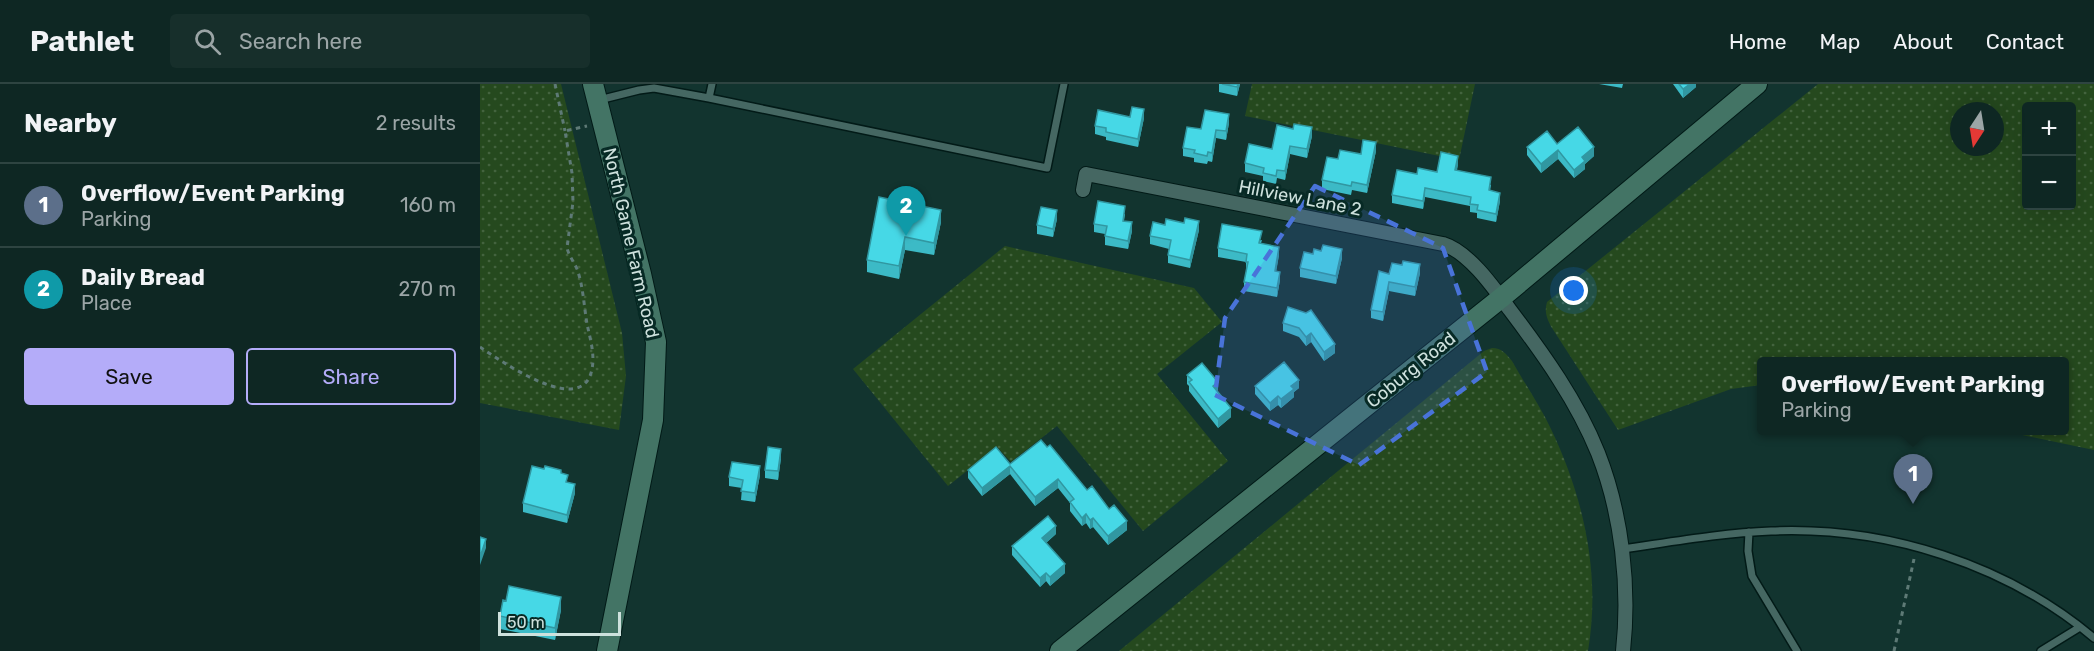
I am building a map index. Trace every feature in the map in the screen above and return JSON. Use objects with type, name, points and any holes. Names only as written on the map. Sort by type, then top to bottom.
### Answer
[{"type":"main road","name":"Coburg Road","points":[[1060,651],[1501,298],[1755,85]]},
{"type":"main road","name":"North Game Farm Road","points":[[595,92],[656,342],[653,420],[607,651]]},
{"type":"street","name":"Hillview Lane 2","points":[[1083,190],[1086,174],[1443,244],[1462,253],[1501,298]]},
{"type":"street","points":[[1501,298],[1558,377],[1585,424],[1598,454],[1622,549],[1625,617],[1623,651]]},
{"type":"lane","points":[[709,98],[712,84]]},
{"type":"lane","points":[[595,92],[654,88],[1047,168],[1064,84]]},
{"type":"lane","points":[[1749,532],[1748,551],[1752,576],[1797,651]]},
{"type":"lane","points":[[1622,549],[1749,532],[1831,532],[1875,538],[1917,548],[1980,569],[2034,596],[2094,638]]},
{"type":"lane","points":[[2041,651],[2080,627]]},
{"type":"path","points":[[480,346],[535,379],[558,389],[569,391],[577,389],[588,381],[592,369],[592,352],[576,268],[567,248],[573,202],[572,173],[566,131],[555,84]]},
{"type":"path","points":[[566,131],[603,123]]},
{"type":"path","points":[[1894,651],[1917,548]]},
{"type":"highlighted area","points":[[1315,186],[1443,248],[1487,372],[1359,465],[1215,395],[1225,318]]},
{"type":"green space","points":[[480,84],[561,84],[622,333],[626,376],[619,430],[480,403]]},
{"type":"green space","points":[[1252,84],[1475,84],[1459,160],[1245,116]]},
{"type":"green space","points":[[1818,84],[2094,84],[2094,450],[2022,435],[2069,435],[2069,357],[1757,357],[1757,386],[1731,389],[1618,430],[1552,328],[1546,315],[1547,302]]},
{"type":"green space","points":[[1005,246],[1194,288],[1222,322],[1157,374],[1228,461],[1143,531],[1057,426],[1011,462],[997,447],[948,486],[853,369]]},
{"type":"green space","points":[[1492,348],[1501,350],[1512,361],[1551,429],[1573,482],[1587,537],[1591,566],[1592,594],[1588,651],[1119,651],[1484,351]]},
{"type":"building","points":[[1222,84],[1238,84],[1237,87]]},
{"type":"building","points":[[1679,84],[1690,84],[1683,89]]},
{"type":"building","points":[[1132,107],[1144,109],[1138,139],[1106,132],[1106,128],[1095,126],[1098,110],[1130,117]]},
{"type":"building","points":[[1205,110],[1229,114],[1226,131],[1216,130],[1212,153],[1208,152],[1207,156],[1194,153],[1195,150],[1183,148],[1187,127],[1201,129]]},
{"type":"building","points":[[1294,124],[1312,127],[1307,149],[1290,146],[1285,171],[1277,170],[1276,176],[1263,173],[1264,168],[1245,163],[1249,144],[1272,149],[1277,125],[1293,129]]},
{"type":"building","points":[[1578,127],[1594,147],[1582,157],[1585,161],[1574,170],[1558,150],[1541,164],[1527,147],[1547,131],[1557,144]]},
{"type":"building","points":[[1363,140],[1376,142],[1367,185],[1352,182],[1351,186],[1322,180],[1327,157],[1338,159],[1340,150],[1361,154]]},
{"type":"building","points":[[1441,152],[1458,156],[1455,170],[1491,177],[1489,190],[1500,193],[1496,214],[1477,210],[1478,205],[1470,204],[1471,197],[1425,188],[1423,201],[1392,195],[1397,170],[1417,174],[1418,168],[1437,172]]},
{"type":"building","points":[[879,197],[941,210],[934,243],[905,237],[899,266],[867,260]]},
{"type":"building","points":[[1098,201],[1125,206],[1123,221],[1132,222],[1128,241],[1105,236],[1107,226],[1094,224]]},
{"type":"building","points":[[1041,207],[1057,210],[1053,229],[1037,225]]},
{"type":"building","points":[[1185,218],[1199,221],[1190,260],[1168,255],[1171,240],[1150,236],[1153,222],[1165,225],[1166,219],[1184,223]]},
{"type":"building","points":[[1222,224],[1262,231],[1259,243],[1279,247],[1275,271],[1280,272],[1277,288],[1244,282],[1248,262],[1246,262],[1247,254],[1218,248]]},
{"type":"building","points":[[1323,245],[1342,249],[1336,276],[1300,268],[1304,252],[1313,254],[1314,249],[1321,251]]},
{"type":"building","points":[[1403,261],[1420,264],[1415,287],[1389,282],[1383,312],[1371,310],[1379,271],[1389,274],[1392,263],[1402,265]]},
{"type":"building","points":[[1288,307],[1306,313],[1311,310],[1335,344],[1324,352],[1311,333],[1306,337],[1299,328],[1283,323]]},
{"type":"building","points":[[1284,362],[1299,380],[1291,386],[1294,389],[1281,399],[1278,396],[1270,403],[1255,386]]},
{"type":"building","points":[[1202,363],[1218,382],[1213,386],[1231,408],[1218,419],[1189,382],[1192,380],[1187,375]]},
{"type":"building","points":[[1041,440],[1047,447],[1050,445],[1087,490],[1092,486],[1109,509],[1114,505],[1127,521],[1108,536],[1093,518],[1090,520],[1086,514],[1082,518],[1070,502],[1074,499],[1058,479],[1035,497],[1010,466],[982,488],[968,470],[996,447],[1010,464]]},
{"type":"building","points":[[768,447],[781,449],[778,471],[765,470]]},
{"type":"building","points":[[732,462],[760,466],[755,493],[741,491],[743,480],[729,477]]},
{"type":"building","points":[[532,466],[561,470],[561,473],[568,475],[566,482],[575,484],[567,515],[523,503]]},
{"type":"building","points":[[1048,516],[1056,526],[1042,538],[1065,564],[1050,577],[1046,573],[1040,578],[1012,546]]},
{"type":"building","points":[[480,537],[486,539],[480,557]]},
{"type":"building","points":[[509,586],[561,597],[555,628],[500,616]]},
{"type":"place","name":"Daily Bread","points":[[906,236]]},
{"type":"place","name":"Overflow/Event Parking","points":[[1913,504]]}]
